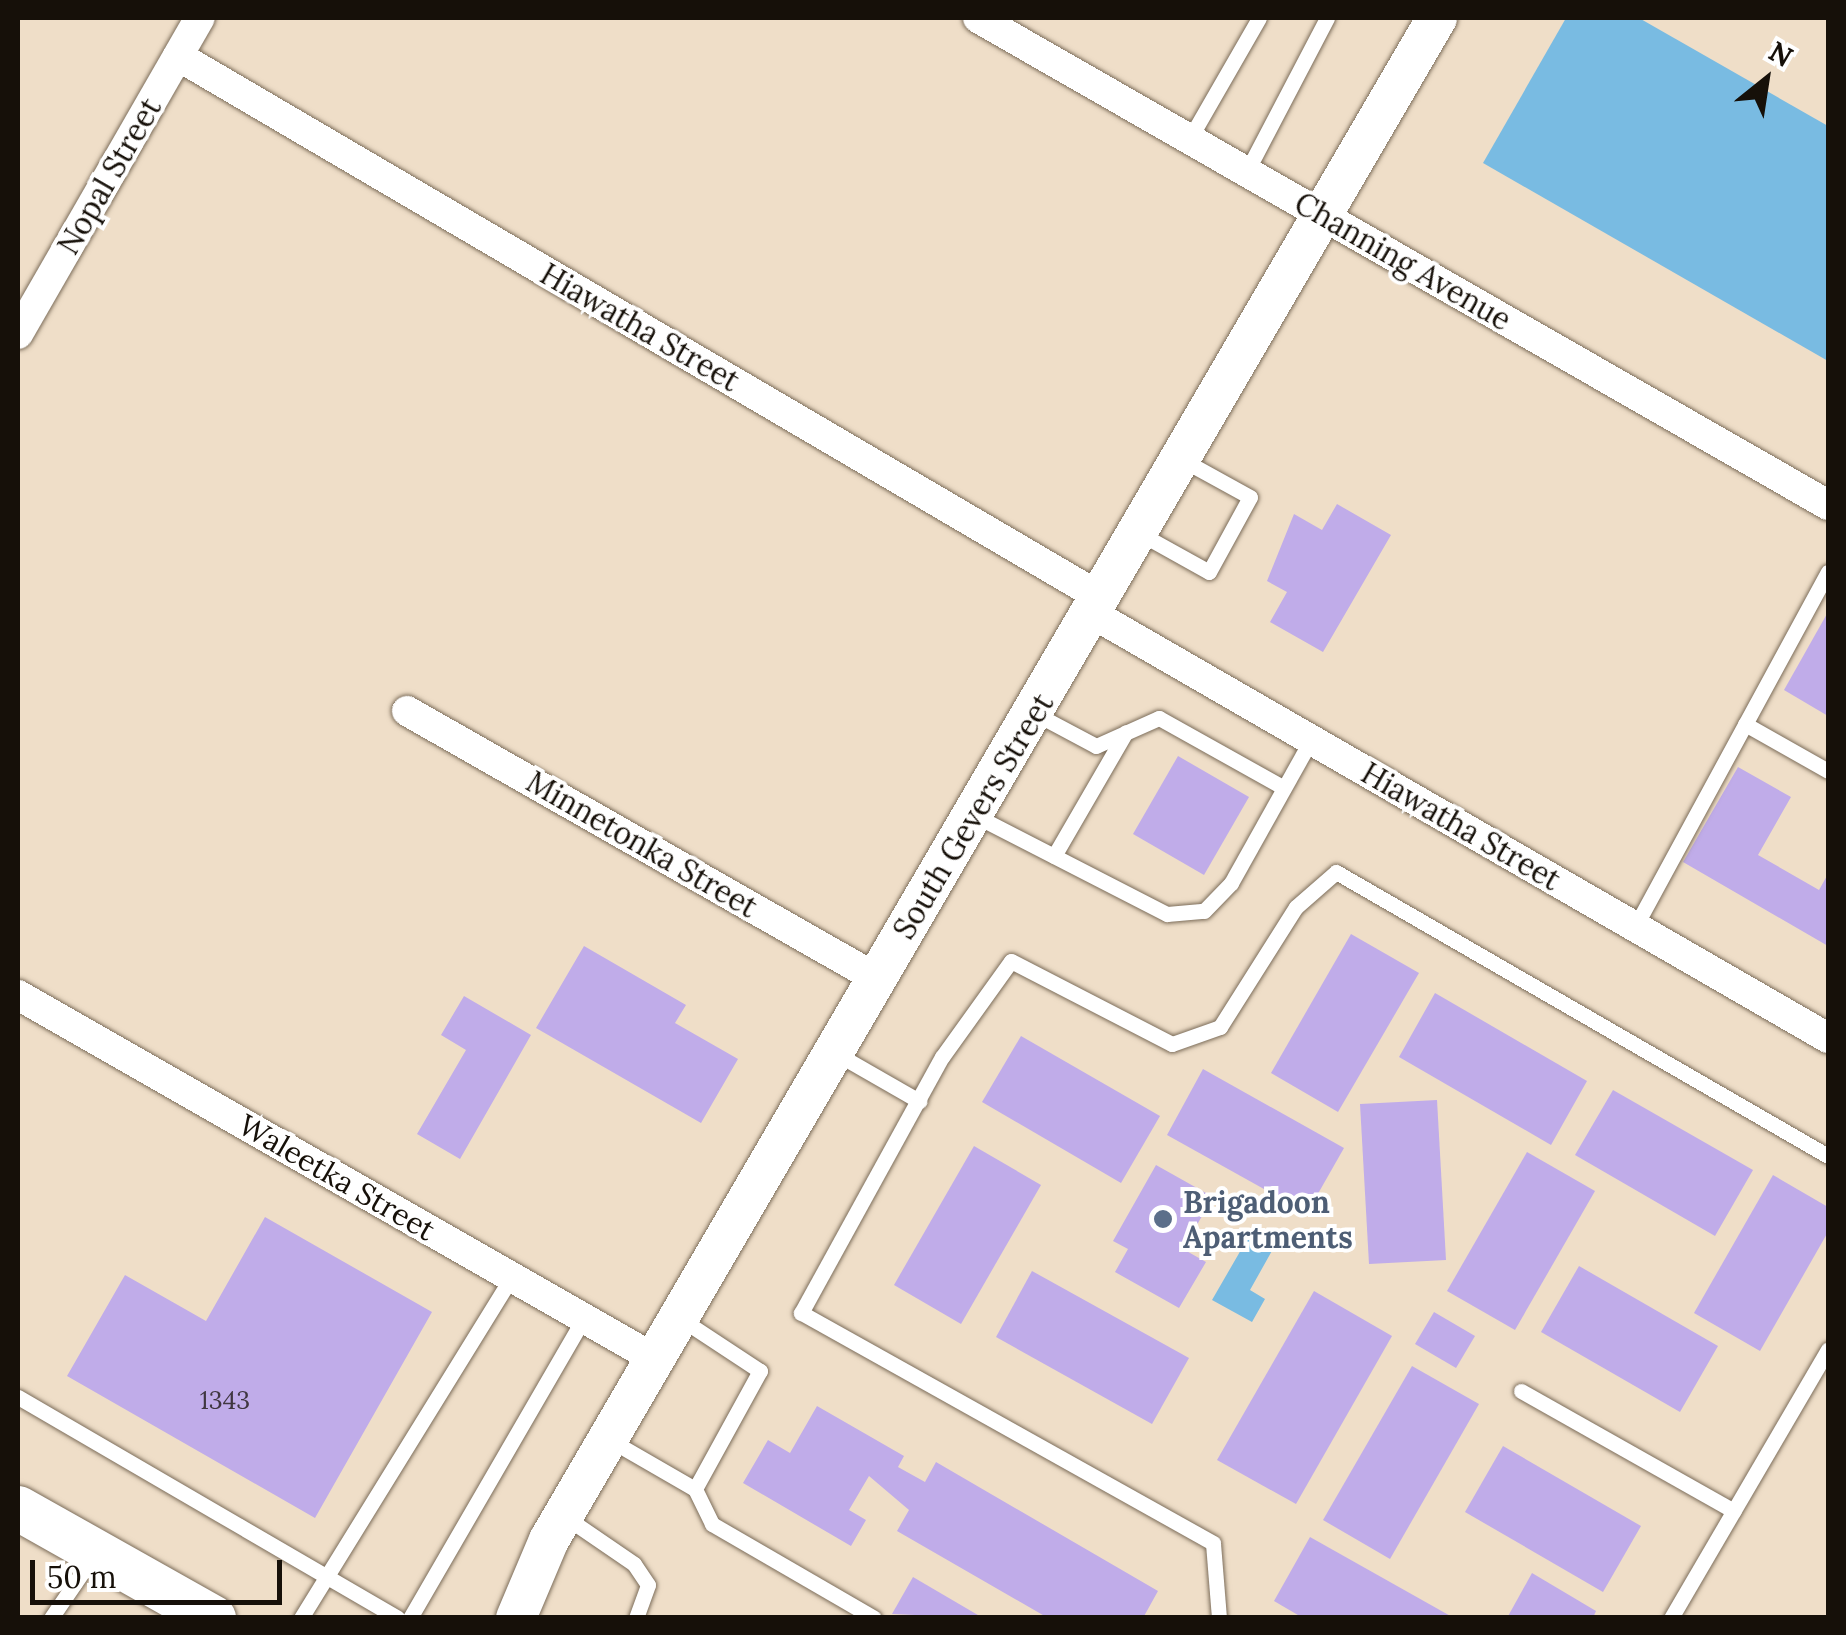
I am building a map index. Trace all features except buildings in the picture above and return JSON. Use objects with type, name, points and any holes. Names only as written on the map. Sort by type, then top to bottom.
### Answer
[{"type":"main road","points":[[18,1508],[213,1618]]},
{"type":"street","name":"Nopal Street","points":[[18,334],[200,18]]},
{"type":"street","name":"Channing Avenue","points":[[978,18],[1828,505]]},
{"type":"street","name":"South Gevers Street","points":[[516,1618],[564,1516],[1438,18]]},
{"type":"street","name":"Hiawatha Street","points":[[178,56],[1097,606],[1311,740],[1828,1038]]},
{"type":"street","name":"Minnetonka Street","points":[[408,711],[876,978]]},
{"type":"street","name":"Waleetka Street","points":[[18,995],[657,1360]]},
{"type":"lane","points":[[1190,138],[1258,18]]},
{"type":"lane","points":[[1247,172],[1327,18]]},
{"type":"lane","points":[[1139,533],[1209,572],[1250,497],[1182,459]]},
{"type":"lane","points":[[1635,926],[1828,572]]},
{"type":"lane","points":[[1034,712],[1096,746],[1128,728],[1159,718],[1284,788]]},
{"type":"lane","points":[[1745,724],[1828,771]]},
{"type":"lane","points":[[1054,856],[1128,728]]},
{"type":"lane","points":[[974,815],[1167,914],[1204,912],[1231,883],[1311,740]]},
{"type":"lane","points":[[1219,1618],[1213,1543],[802,1313],[942,1057],[1011,962],[1172,1044],[1220,1027],[1296,907],[1336,872],[1828,1156]]},
{"type":"lane","points":[[834,1052],[919,1101]]},
{"type":"lane","points":[[302,1618],[512,1277]]},
{"type":"lane","points":[[410,1618],[583,1318]]},
{"type":"lane","points":[[680,1319],[760,1371],[695,1489]]},
{"type":"lane","points":[[1672,1618],[1828,1349]]},
{"type":"lane","points":[[1521,1391],[1734,1510]]},
{"type":"lane","points":[[18,1397],[397,1618]]},
{"type":"lane","points":[[610,1440],[695,1489],[712,1524],[874,1618]]},
{"type":"lane","points":[[564,1516],[634,1564],[648,1585],[636,1618]]},
{"type":"lane","points":[[51,1618],[96,1552]]},
{"type":"water","points":[[1566,18],[1639,18],[1828,126],[1828,361],[1483,163]]},
{"type":"water","points":[[1249,1236],[1273,1249],[1250,1290],[1265,1299],[1252,1322],[1212,1300]]},
{"type":"place","name":"Brigadoon Apartments","points":[[1163,1219]]}]
